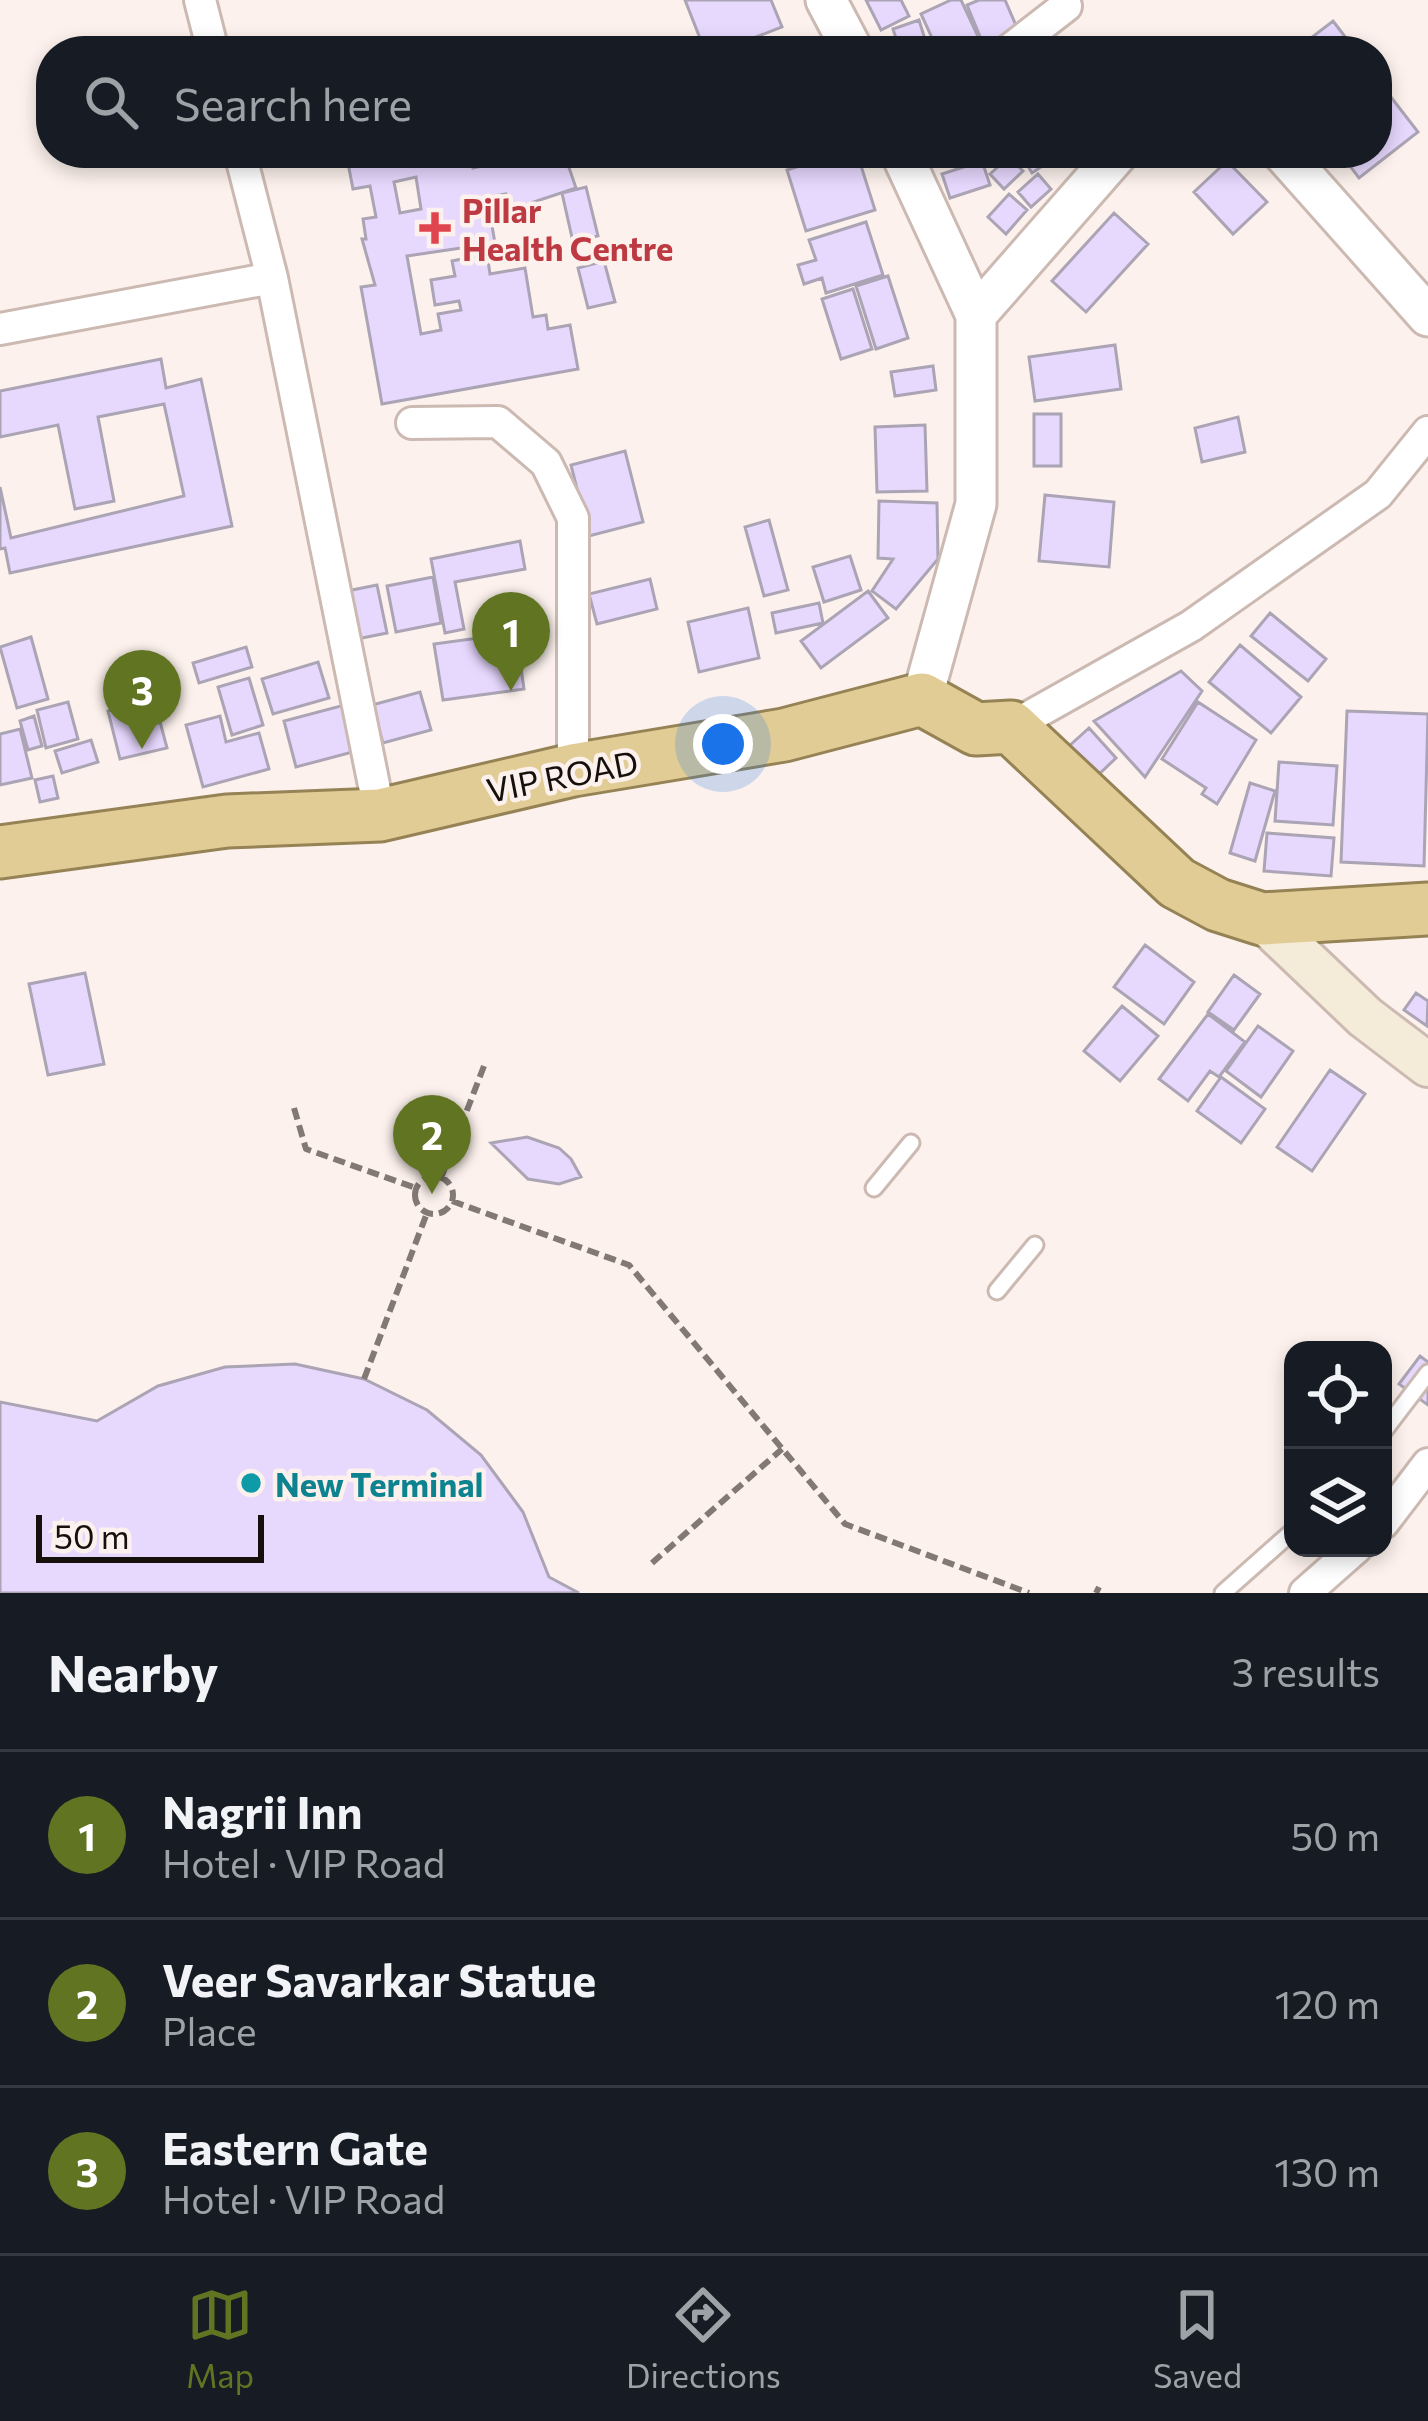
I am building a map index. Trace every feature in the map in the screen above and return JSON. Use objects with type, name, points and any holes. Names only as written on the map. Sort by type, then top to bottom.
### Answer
[{"type":"highway","name":"VIP ROAD","points":[[0,852],[227,821],[380,815],[573,770],[784,735],[922,699]]},
{"type":"highway","points":[[922,699],[976,729],[1010,728],[1177,883],[1218,905],[1262,919],[1428,909]]},
{"type":"main road","points":[[1262,919],[1365,1017],[1428,1065]]},
{"type":"street","points":[[200,0],[210,36]]},
{"type":"street","points":[[826,0],[845,36]]},
{"type":"street","points":[[1027,36],[1066,6]]},
{"type":"street","points":[[243,168],[272,278],[380,815]]},
{"type":"street","points":[[908,168],[976,314],[976,504],[922,699]]},
{"type":"street","points":[[976,314],[1105,168]]},
{"type":"street","points":[[1295,168],[1428,316]]},
{"type":"street","points":[[0,329],[272,278]]},
{"type":"street","points":[[412,423],[497,422],[546,463],[573,518],[573,770]]},
{"type":"street","points":[[1010,728],[1191,626],[1322,534],[1378,494],[1428,432]]},
{"type":"street","points":[[1392,1511],[1428,1465]]},
{"type":"street","points":[[1305,1593],[1346,1557]]},
{"type":"lane","points":[[874,1188],[911,1143]]},
{"type":"lane","points":[[998,1291],[1035,1245]]},
{"type":"lane","points":[[1392,1420],[1428,1373]]},
{"type":"lane","points":[[1223,1593],[1284,1539]]},
{"type":"path","points":[[441,1178],[484,1066]]},
{"type":"path","points":[[294,1108],[306,1149],[416,1189]]},
{"type":"path","points":[[428,1177],[441,1178],[452,1188],[452,1202],[440,1213],[427,1213],[417,1203],[416,1189],[428,1177]]},
{"type":"path","points":[[452,1202],[629,1265],[844,1524],[1029,1593]]},
{"type":"path","points":[[364,1379],[427,1213]]},
{"type":"path","points":[[652,1563],[782,1449]]},
{"type":"building","points":[[685,0],[771,0],[782,27],[759,36],[699,36]]},
{"type":"building","points":[[866,0],[901,0],[909,16],[881,30]]},
{"type":"building","points":[[961,0],[978,36],[931,36],[921,14]]},
{"type":"building","points":[[1005,0],[1021,36],[980,36],[967,5]]},
{"type":"building","points":[[919,20],[924,36],[895,36],[893,29]]},
{"type":"building","points":[[1333,21],[1344,36],[1314,36]]},
{"type":"building","points":[[1392,98],[1418,132],[1392,152]]},
{"type":"building","points":[[349,168],[569,168],[576,188],[513,209],[506,194],[487,197],[495,243],[407,256],[421,334],[441,330],[438,314],[461,310],[459,301],[435,305],[431,280],[455,276],[452,261],[487,254],[490,274],[525,268],[533,317],[546,315],[548,329],[570,325],[578,369],[382,404],[361,287],[375,285],[362,239],[366,239],[363,219],[376,217],[370,186],[353,189]],"holes":[[[416,177],[421,209],[400,213],[394,182]]]},
{"type":"building","points":[[862,168],[875,210],[806,231],[787,170]]},
{"type":"building","points":[[984,168],[990,185],[950,198],[942,174]]},
{"type":"building","points":[[997,168],[1023,171],[1004,189],[990,174]]},
{"type":"building","points":[[1220,168],[1234,168],[1267,202],[1233,234],[1194,192]]},
{"type":"building","points":[[1351,168],[1372,168],[1359,178]]},
{"type":"building","points":[[1038,174],[1051,189],[1031,207],[1018,192]]},
{"type":"building","points":[[586,187],[598,236],[573,242],[562,193]]},
{"type":"building","points":[[1009,194],[1027,210],[1006,234],[988,217]]},
{"type":"building","points":[[1114,213],[1148,244],[1086,312],[1052,281]]},
{"type":"building","points":[[866,222],[883,275],[826,293],[822,278],[804,284],[798,265],[816,260],[809,240]]},
{"type":"building","points":[[604,261],[615,302],[588,308],[578,268]]},
{"type":"building","points":[[888,276],[908,338],[876,349],[856,286]]},
{"type":"building","points":[[853,289],[872,349],[841,359],[822,299]]},
{"type":"building","points":[[1115,345],[1121,389],[1035,401],[1029,357]]},
{"type":"building","points":[[161,359],[166,388],[201,379],[232,526],[10,573],[5,548],[0,549],[0,487],[11,538],[184,496],[164,404],[98,417],[114,501],[75,509],[58,425],[0,437],[0,391]]},
{"type":"building","points":[[933,366],[936,390],[895,396],[891,372]]},
{"type":"building","points":[[1034,414],[1061,414],[1061,466],[1034,466]]},
{"type":"building","points":[[1238,417],[1245,452],[1202,462],[1195,428]]},
{"type":"building","points":[[925,425],[927,491],[877,492],[875,427]]},
{"type":"building","points":[[625,451],[643,522],[589,536],[571,465]]},
{"type":"building","points":[[1045,495],[1114,502],[1109,567],[1039,561]]},
{"type":"building","points":[[879,501],[937,503],[938,559],[896,609],[872,591],[893,559],[878,558]]},
{"type":"building","points":[[769,520],[788,590],[764,596],[745,527]]},
{"type":"building","points":[[520,541],[525,569],[455,582],[464,629],[445,633],[431,559]]},
{"type":"building","points":[[850,556],[861,590],[824,602],[813,567]]},
{"type":"building","points":[[433,577],[441,623],[396,632],[387,586]]},
{"type":"building","points":[[650,579],[657,609],[597,624],[589,594]]},
{"type":"building","points":[[377,585],[387,633],[357,639],[347,591]]},
{"type":"building","points":[[868,591],[888,618],[821,668],[801,641]]},
{"type":"building","points":[[819,603],[823,623],[776,633],[772,613]]},
{"type":"building","points":[[748,608],[759,658],[699,672],[688,622]]},
{"type":"building","points":[[1270,613],[1326,659],[1308,681],[1251,636]]},
{"type":"building","points":[[516,633],[524,689],[443,700],[434,644]]},
{"type":"building","points":[[31,637],[48,699],[17,708],[0,647]]},
{"type":"building","points":[[1240,645],[1301,697],[1271,733],[1209,682]]},
{"type":"building","points":[[246,647],[252,667],[199,683],[193,663]]},
{"type":"building","points":[[318,662],[329,698],[273,714],[262,679]]},
{"type":"building","points":[[1181,671],[1202,691],[1145,777],[1094,721]]},
{"type":"building","points":[[249,678],[263,725],[232,735],[218,687]]},
{"type":"building","points":[[420,692],[431,730],[383,743],[372,705]]},
{"type":"building","points":[[154,699],[167,748],[120,759],[108,711]]},
{"type":"building","points":[[68,702],[78,739],[46,748],[37,710]]},
{"type":"building","points":[[1198,702],[1256,740],[1217,804],[1202,794],[1206,788],[1162,759]]},
{"type":"building","points":[[352,703],[364,749],[296,767],[284,721]]},
{"type":"building","points":[[1347,711],[1428,714],[1424,866],[1341,862]]},
{"type":"building","points":[[34,716],[42,746],[28,750],[20,721]]},
{"type":"building","points":[[220,716],[226,742],[259,733],[269,769],[203,787],[186,725]]},
{"type":"building","points":[[1089,728],[1116,758],[1096,777],[1068,747]]},
{"type":"building","points":[[20,729],[32,778],[0,785],[0,734]]},
{"type":"building","points":[[91,740],[98,762],[62,773],[55,751]]},
{"type":"building","points":[[1279,762],[1337,766],[1333,825],[1275,821]]},
{"type":"building","points":[[53,776],[58,798],[40,802],[35,780]]},
{"type":"building","points":[[1250,783],[1275,791],[1255,861],[1230,853]]},
{"type":"building","points":[[1267,833],[1334,838],[1331,876],[1264,871]]},
{"type":"building","points":[[1145,945],[1194,982],[1164,1024],[1114,987]]},
{"type":"building","points":[[85,973],[104,1064],[48,1075],[29,984]]},
{"type":"building","points":[[1234,975],[1260,994],[1234,1030],[1208,1012]]},
{"type":"building","points":[[1416,993],[1428,1001],[1427,1026],[1404,1010]]},
{"type":"building","points":[[1122,1006],[1158,1036],[1120,1081],[1084,1051]]},
{"type":"building","points":[[1208,1014],[1245,1042],[1219,1077],[1210,1071],[1188,1101],[1159,1079]]},
{"type":"building","points":[[1258,1026],[1293,1051],[1261,1097],[1226,1071]]},
{"type":"building","points":[[1330,1070],[1365,1094],[1312,1171],[1277,1147]]},
{"type":"building","points":[[1221,1077],[1265,1109],[1241,1143],[1197,1111]]},
{"type":"building","points":[[527,1137],[559,1148],[581,1177],[559,1184],[528,1179],[491,1143]]},
{"type":"building","points":[[1420,1356],[1428,1362],[1428,1405],[1399,1384]]},
{"type":"building","name":"New Terminal","points":[[295,1364],[364,1379],[427,1410],[481,1455],[523,1512],[549,1577],[579,1593],[0,1593],[0,1402],[97,1421],[158,1386],[225,1367]]},
{"type":"place","name":"Pillar Health Centre","points":[[435,228]]},
{"type":"place","name":"Nagrii Inn","points":[[511,691]]},
{"type":"place","name":"Eastern Gate","points":[[142,749]]},
{"type":"place","name":"Veer Savarkar Statue","points":[[432,1194]]},
{"type":"place","name":"New Terminal","points":[[251,1483]]}]
